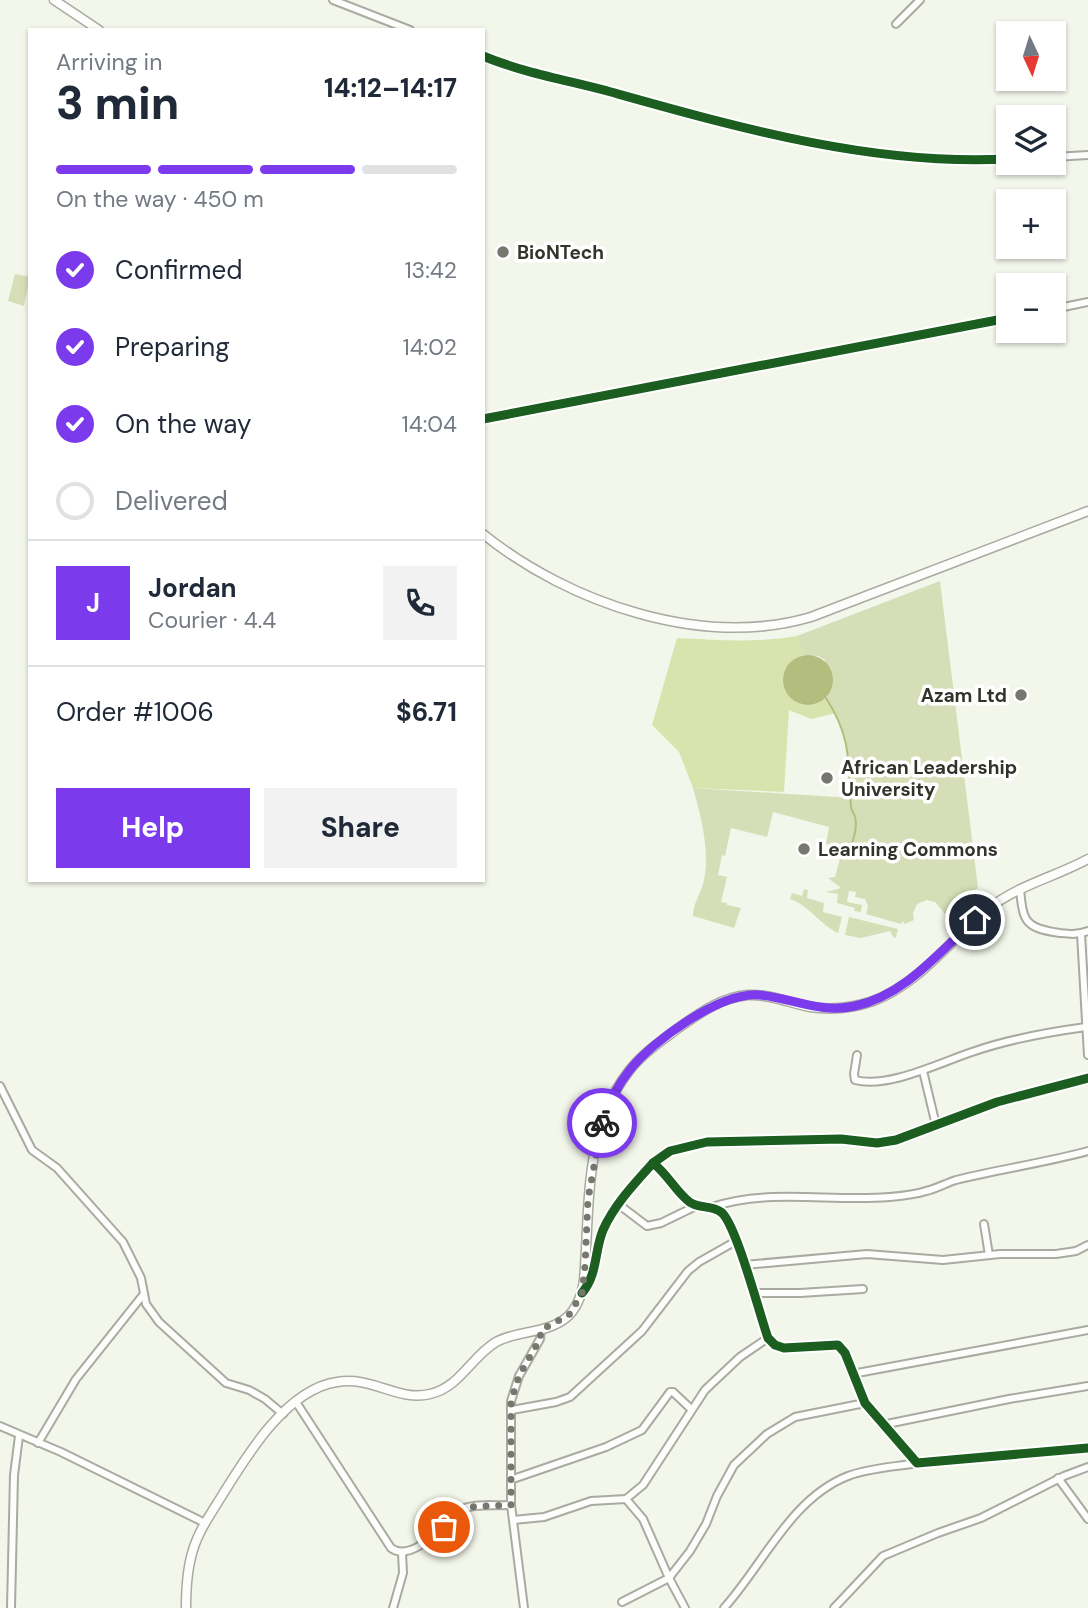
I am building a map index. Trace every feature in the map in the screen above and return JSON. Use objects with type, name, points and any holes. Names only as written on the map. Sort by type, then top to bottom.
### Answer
[{"type":"main road","points":[[54,0],[96,28]]},
{"type":"main road","points":[[485,535],[535,571],[628,611],[715,627],[743,628],[782,624],[811,617],[1088,511]]},
{"type":"main road","points":[[186,1608],[187,1581],[193,1549],[205,1523],[263,1434],[296,1402],[326,1385],[345,1381],[374,1384],[406,1395],[438,1392],[451,1385],[487,1348],[499,1341],[541,1330],[569,1315],[582,1293],[588,1199],[600,1130],[616,1090],[642,1056],[692,1018],[733,998],[759,995],[810,1007],[830,1008],[853,1007],[874,1000],[897,989],[989,908],[1020,889],[1088,859]]},
{"type":"street","points":[[333,0],[405,28]]},
{"type":"street","points":[[896,24],[920,0]]},
{"type":"street","points":[[485,57],[645,102],[788,138],[878,153],[967,160],[996,159]]},
{"type":"street","points":[[1066,156],[1088,155]]},
{"type":"street","points":[[1066,307],[1088,302]]},
{"type":"street","points":[[485,419],[996,320]]},
{"type":"street","points":[[1020,889],[1022,911],[1031,926],[1040,930],[1084,933],[1088,1055]]},
{"type":"street","points":[[857,1055],[853,1074],[855,1080],[883,1080],[923,1071],[975,1050],[1086,1027]]},
{"type":"street","points":[[923,1071],[936,1125]]},
{"type":"street","points":[[582,1293],[594,1273],[602,1235],[618,1204],[653,1163],[670,1151],[707,1142],[841,1139],[877,1143],[896,1140],[998,1102],[1088,1078]]},
{"type":"street","points":[[0,1086],[32,1150],[57,1168],[124,1242],[141,1278],[149,1311],[226,1383],[249,1390],[283,1413]]},
{"type":"street","points":[[709,1209],[727,1202],[794,1195],[856,1200],[893,1197],[1088,1152]]},
{"type":"street","points":[[653,1163],[687,1201],[723,1214],[736,1241],[768,1338],[775,1345],[784,1348],[838,1345],[845,1353],[865,1403],[917,1463]]},
{"type":"street","points":[[618,1204],[647,1226],[661,1223],[696,1206]]},
{"type":"street","points":[[984,1224],[989,1255]]},
{"type":"street","points":[[512,1410],[556,1402],[570,1396],[642,1331],[688,1272],[699,1262],[736,1241]]},
{"type":"street","points":[[744,1265],[867,1254],[943,1260],[989,1255],[1056,1254],[1076,1251],[1088,1245]]},
{"type":"street","points":[[753,1293],[863,1289]]},
{"type":"street","points":[[38,1443],[76,1379],[143,1295]]},
{"type":"street","points":[[523,1608],[511,1505],[512,1410],[514,1388],[540,1339],[541,1330]]},
{"type":"street","points":[[852,1374],[1088,1330]]},
{"type":"street","points":[[513,1520],[544,1517],[591,1501],[626,1499],[643,1485],[705,1390],[725,1370],[768,1338]]},
{"type":"street","points":[[882,1425],[1088,1386]]},
{"type":"street","points":[[513,1479],[606,1447],[642,1430],[670,1392],[691,1409]]},
{"type":"street","points":[[296,1402],[391,1548],[397,1552],[404,1552],[426,1541],[465,1507],[511,1505]]},
{"type":"street","points":[[622,1602],[668,1578],[690,1551],[706,1524],[734,1465],[767,1434],[795,1417],[865,1403]]},
{"type":"street","points":[[0,1426],[205,1523]]},
{"type":"street","points":[[11,1608],[14,1475],[19,1436]]},
{"type":"street","points":[[724,1608],[793,1516],[818,1492],[846,1477],[917,1463],[1088,1448]]},
{"type":"street","points":[[834,1608],[883,1556],[981,1518],[1058,1478],[1088,1467]]},
{"type":"street","points":[[1058,1478],[1088,1520]]},
{"type":"street","points":[[626,1499],[643,1519],[668,1578],[685,1608]]},
{"type":"street","points":[[393,1608],[403,1573],[404,1552]]},
{"type":"shaded area","points":[[15,274],[28,277],[24,306],[8,301]]},
{"type":"shaded area","points":[[940,581],[978,888],[958,899],[945,914],[935,902],[927,900],[917,904],[913,913],[914,920],[905,924],[902,921],[901,924],[866,914],[868,906],[865,899],[855,897],[856,892],[849,891],[847,902],[862,905],[861,912],[854,911],[855,908],[837,903],[838,894],[826,892],[841,888],[828,878],[835,877],[843,848],[826,844],[829,827],[773,812],[767,837],[731,828],[718,875],[727,877],[721,902],[741,908],[734,928],[693,916],[704,880],[706,857],[702,822],[693,788],[852,798],[843,734],[826,698],[825,660],[818,656],[803,655],[797,636]]},
{"type":"shaded area","points":[[797,636],[803,655],[791,663],[785,672],[787,692],[794,700],[803,704],[814,704],[826,698],[836,713],[811,719],[789,710],[784,792],[693,788],[679,752],[652,725],[677,638],[752,640]]},
{"type":"shaded area","points":[[808,655],[826,662],[833,680],[826,698],[808,705],[790,698],[783,680],[790,662]]},
{"type":"shaded area","points":[[804,889],[808,890],[807,898],[824,903],[823,912],[842,917],[838,933],[790,899],[792,893],[802,896]]},
{"type":"shaded area","points":[[849,917],[898,929],[896,937],[894,938],[890,931],[861,938],[845,935]]},
{"type":"waterway","points":[[826,698],[845,738],[851,807],[856,824],[852,844]]},
{"type":"cycle path","points":[[485,57],[529,72],[807,142],[907,157],[996,159]]},
{"type":"cycle path","points":[[485,419],[996,320]]},
{"type":"cycle path","points":[[653,1163],[670,1151],[707,1142],[841,1139],[877,1143],[896,1140],[997,1102],[1088,1078]]},
{"type":"cycle path","points":[[582,1293],[591,1278],[603,1230],[625,1195],[653,1163],[690,1202],[717,1210],[727,1220],[734,1233],[768,1338],[775,1345],[784,1348],[838,1345],[845,1353],[865,1403],[917,1463],[1088,1448]]},
{"type":"way so far","points":[[444,1527],[465,1507],[511,1505],[511,1401],[514,1388],[540,1339],[541,1330],[569,1315],[582,1293],[588,1199],[602,1123]]},
{"type":"place","name":"BioNTech","points":[[503,252]]},
{"type":"place","name":"Azam Ltd","points":[[1021,695]]},
{"type":"place","name":"African Leadership University","points":[[827,778]]},
{"type":"place","name":"Learning Commons","points":[[804,849]]},
{"type":"route","points":[[602,1123],[616,1090],[642,1056],[692,1018],[714,1005],[745,995],[759,995],[810,1007],[853,1007],[897,989],[975,920]]}]
